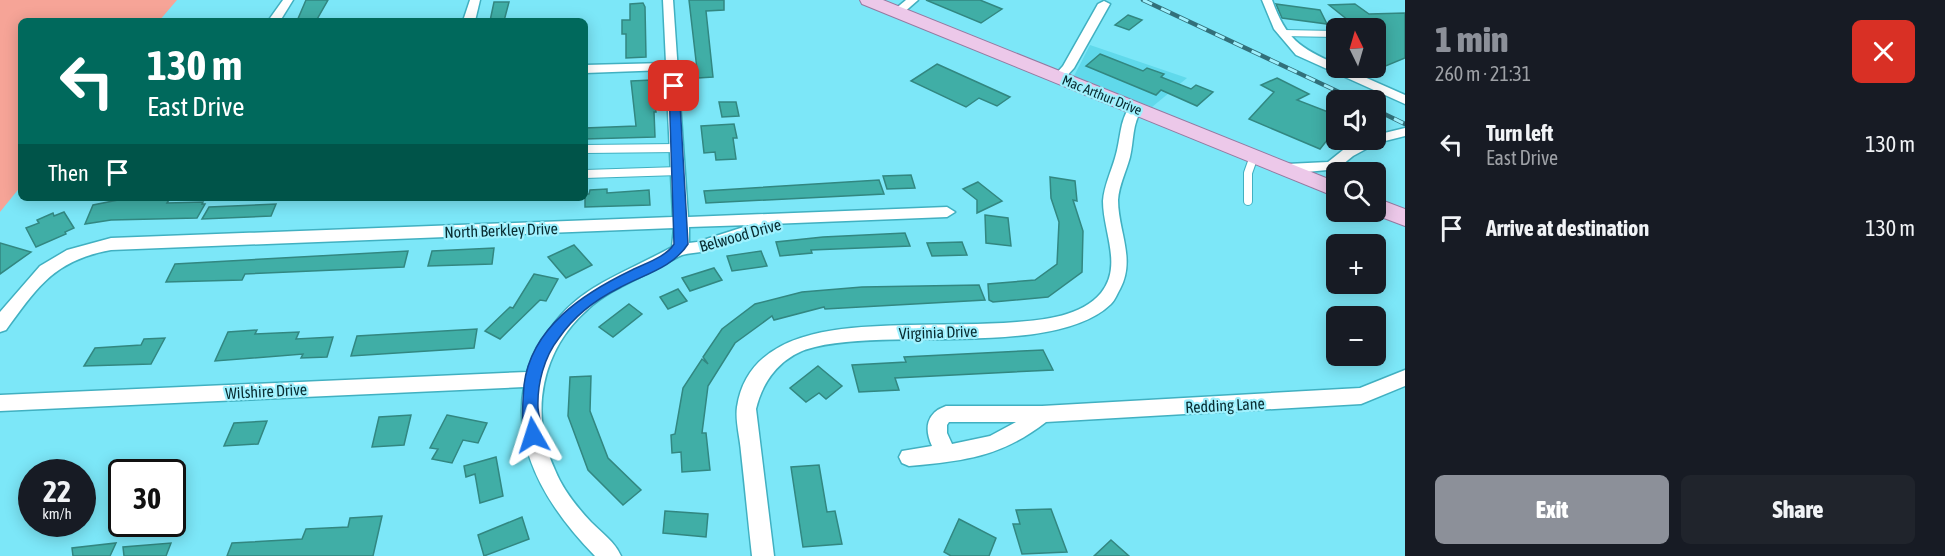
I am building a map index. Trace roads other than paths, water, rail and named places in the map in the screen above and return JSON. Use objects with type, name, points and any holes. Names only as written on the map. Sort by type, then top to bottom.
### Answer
[{"type":"main road","name":"Mac Arthur Drive","points":[[868,0],[906,6],[1059,77],[1326,186]]},
{"type":"main road","points":[[1386,210],[1405,218]]},
{"type":"street","points":[[276,18],[288,0]]},
{"type":"street","points":[[470,18],[475,0]]},
{"type":"street","name":"Belwood Drive","points":[[609,556],[561,501],[546,474],[533,435],[530,407],[533,379],[540,357],[552,336],[567,317],[602,291],[667,258],[678,249],[682,239],[668,0]]},
{"type":"street","points":[[1267,0],[1275,24],[1300,52],[1405,100]]},
{"type":"street","points":[[1059,77],[1068,68],[1104,3]]},
{"type":"street","points":[[588,69],[672,66]]},
{"type":"street","name":"Virginia Drive","points":[[763,556],[746,409],[749,396],[759,375],[786,351],[813,340],[1032,328],[1072,320],[1087,313],[1109,294],[1120,269],[1111,196],[1124,155],[1126,123],[1135,108]]},
{"type":"street","points":[[1386,136],[1405,132]]},
{"type":"street","points":[[1337,162],[1354,150]]},
{"type":"street","points":[[1287,169],[1326,166]]},
{"type":"street","points":[[1317,182],[1326,172]]},
{"type":"street","name":"North Berkley Drive","points":[[0,325],[33,280],[57,261],[77,251],[111,244],[947,212]]},
{"type":"street","name":"Belwood Drive","points":[[678,249],[697,248],[727,237],[802,218]]},
{"type":"street","name":"Redding Lane","points":[[947,454],[936,435],[940,417],[946,414],[1042,414],[1361,396],[1405,378]]},
{"type":"street","name":"Wilshire Drive","points":[[0,403],[533,379]]},
{"type":"street","points":[[909,457],[947,454],[987,447],[1006,439],[1042,414]]},
{"type":"lane","points":[[1282,33],[1326,34]]},
{"type":"lane","points":[[588,149],[678,148]]},
{"type":"lane","points":[[1248,201],[1248,173],[1254,156]]},
{"type":"lane","points":[[588,174],[679,171]]},
{"type":"railway","points":[[1143,0],[1335,90]]},
{"type":"railway","points":[[1386,115],[1405,124]]}]
